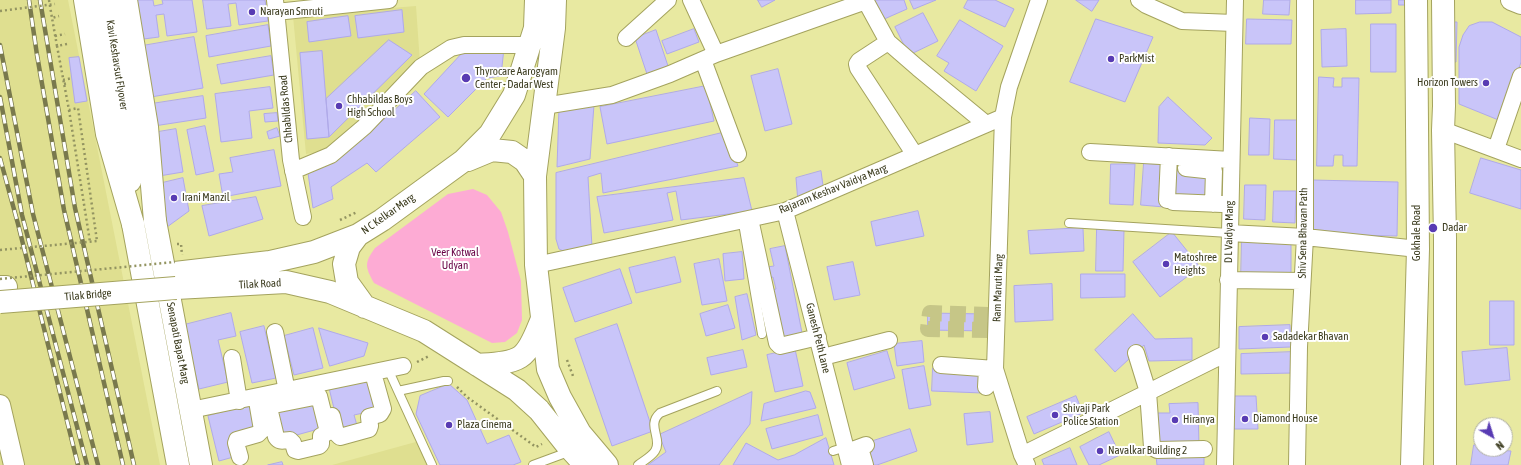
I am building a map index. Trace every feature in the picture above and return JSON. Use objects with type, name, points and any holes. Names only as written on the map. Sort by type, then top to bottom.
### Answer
[{"type":"main road","points":[[85,0],[107,134],[133,224]]},
{"type":"main road","name":"Kavi Keshavsut Flyover","points":[[106,0],[127,130],[133,224]]},
{"type":"main road","points":[[126,0],[147,127],[155,221]]},
{"type":"main road","name":"N C Kelkar Marg","points":[[365,306],[347,282],[344,264],[350,247],[358,235],[382,220],[463,162],[490,134],[514,95],[535,28],[536,0]]},
{"type":"main road","points":[[555,0],[554,28],[535,176],[536,265],[548,369],[560,397],[580,433],[607,465]]},
{"type":"main road","name":"Gokhale Road","points":[[1412,465],[1418,249],[1416,0]]},
{"type":"main road","points":[[1443,0],[1445,465]]},
{"type":"main road","name":"Kavi Keshavsut Flyover","points":[[127,130],[155,221]]},
{"type":"main road","points":[[463,162],[492,150],[512,152],[525,161],[535,176]]},
{"type":"main road","name":"Senapati Bapat Marg","points":[[155,221],[201,465]]},
{"type":"main road","name":"Senapati Bapat Marg","points":[[133,224],[178,465]]},
{"type":"main road","name":"Tilak Road","points":[[176,271],[270,262],[314,252],[358,235]]},
{"type":"main road","name":"Tilak Road","points":[[176,271],[286,282],[330,292],[365,306]]},
{"type":"main road","name":"Tilak Bridge","points":[[0,287],[176,271]]},
{"type":"main road","name":"Tilak Bridge","points":[[0,302],[176,271]]},
{"type":"main road","points":[[365,306],[424,331],[517,390],[539,410],[579,458]]},
{"type":"main road","points":[[477,365],[501,363],[521,357],[532,344],[542,317]]},
{"type":"street","points":[[276,6],[389,0]]},
{"type":"street","points":[[626,38],[668,0]]},
{"type":"street","points":[[691,0],[738,154]]},
{"type":"street","points":[[544,106],[612,95],[670,74],[709,57],[866,0],[888,42],[986,124]]},
{"type":"street","points":[[1003,117],[1009,87],[1039,0]]},
{"type":"street","points":[[1140,0],[1146,5],[1182,20],[1234,23]]},
{"type":"street","name":"D L Vaidya Marg","points":[[1225,465],[1235,0]]},
{"type":"street","name":"Shiv Sena Bhavan Path","points":[[1297,465],[1299,347],[1305,237],[1304,0]]},
{"type":"street","points":[[1511,0],[1521,4]]},
{"type":"street","name":"Chhabildas Road","points":[[276,6],[291,160],[303,217]]},
{"type":"street","points":[[888,42],[859,61],[857,64],[858,68],[915,155]]},
{"type":"street","points":[[293,171],[331,155],[364,128],[421,67],[451,48],[464,44],[530,45]]},
{"type":"street","points":[[1496,149],[1521,76]]},
{"type":"street","name":"Rajaram Keshav Vaidya Marg","points":[[536,265],[785,211],[1003,117]]},
{"type":"street","name":"Ram Maruti Marg","points":[[1003,117],[991,369],[1024,460],[1148,392],[1227,352]]},
{"type":"street","points":[[1443,130],[1521,159]]},
{"type":"street","points":[[1090,152],[1125,159],[1169,156],[1231,160]]},
{"type":"street","points":[[1169,156],[1170,201],[1213,199],[1230,200]]},
{"type":"street","points":[[1186,168],[1214,171],[1213,199]]},
{"type":"street","name":"Ganesh Peth Lane","points":[[785,211],[822,357],[857,457]]},
{"type":"street","points":[[747,219],[777,343],[780,346],[818,337]]},
{"type":"street","points":[[1229,233],[1305,237],[1418,249]]},
{"type":"street","points":[[1228,280],[1302,281]]},
{"type":"street","points":[[275,332],[287,391]]},
{"type":"street","points":[[822,357],[889,340]]},
{"type":"street","points":[[1136,353],[1148,392],[1151,444],[1154,450],[1204,449]]},
{"type":"street","points":[[232,358],[239,401]]},
{"type":"street","points":[[941,365],[991,369],[986,388]]},
{"type":"street","points":[[191,410],[239,401],[264,400],[287,391],[388,369],[383,409],[380,414],[369,417],[369,429],[340,437],[337,435],[327,394]]},
{"type":"street","points":[[240,457],[236,443],[237,440],[258,434],[262,430],[264,400]]},
{"type":"street","points":[[0,405],[14,465]]},
{"type":"lane","points":[[747,219],[762,334]]},
{"type":"lane","points":[[1069,223],[1229,233]]},
{"type":"lane","points":[[388,369],[432,465]]},
{"type":"lane","points":[[398,391],[444,380],[448,381]]},
{"type":"lane","points":[[638,465],[654,452],[658,446],[654,422],[660,413],[716,391]]},
{"type":"lane","points":[[533,465],[579,458]]},
{"type":"path","points":[[49,0],[54,36],[69,110],[90,242]]},
{"type":"path","points":[[0,11],[55,4]]},
{"type":"path","points":[[52,18],[59,16]]},
{"type":"path","points":[[54,36],[65,34]]},
{"type":"path","points":[[57,46],[67,44]]},
{"type":"path","points":[[63,80],[72,78]]},
{"type":"path","points":[[0,250],[97,241],[78,108],[69,110]]},
{"type":"path","points":[[337,222],[358,212]]},
{"type":"path","points":[[0,279],[176,271]]},
{"type":"path","points":[[388,369],[423,360],[431,355],[440,341]]},
{"type":"path","points":[[448,381],[534,446]]},
{"type":"shaded area","points":[[0,0],[68,0],[160,465],[0,465]]},
{"type":"shaded area","name":"Chhabildas Boys High School","points":[[416,6],[420,63],[333,150],[306,154],[293,16]]},
{"type":"shaded area","points":[[423,440],[434,465],[332,465]]},
{"type":"green space","name":"Veer Kotwal Udyan","points":[[473,189],[487,195],[501,212],[521,281],[522,320],[517,333],[505,342],[492,343],[374,283],[367,269],[367,261],[375,248],[448,194]]},
{"type":"building","points":[[129,0],[153,0],[154,6],[163,4],[162,0],[192,0],[197,32],[167,36],[164,14],[156,15],[159,37],[136,40]]},
{"type":"building","name":"Narayan Smruti","points":[[203,0],[265,0],[268,21],[239,25],[236,3],[228,4],[231,26],[207,29]]},
{"type":"building","points":[[758,0],[775,0],[762,7]]},
{"type":"building","points":[[874,0],[904,0],[907,9],[882,20]]},
{"type":"building","points":[[910,0],[936,0],[914,9]]},
{"type":"building","points":[[968,0],[995,0],[1014,9],[1005,27],[964,8]]},
{"type":"building","points":[[1076,0],[1099,0],[1092,11]]},
{"type":"building","points":[[1264,0],[1290,0],[1289,15],[1263,14]]},
{"type":"building","points":[[1356,0],[1391,0],[1391,13],[1356,14]]},
{"type":"building","points":[[1399,0],[1406,0],[1406,5],[1399,5]]},
{"type":"building","points":[[402,10],[404,32],[358,38],[355,16]]},
{"type":"building","points":[[923,13],[938,41],[909,55],[895,27]]},
{"type":"building","points":[[348,16],[351,36],[309,42],[307,22]]},
{"type":"building","name":"ParkMist","points":[[1096,19],[1153,37],[1125,102],[1070,82]]},
{"type":"building","points":[[1247,19],[1292,20],[1291,44],[1246,44]]},
{"type":"building","points":[[960,20],[1003,46],[976,91],[944,71],[949,63],[937,56]]},
{"type":"building","points":[[1448,22],[1457,22],[1456,62],[1447,62]]},
{"type":"building","name":"Horizon Towers","points":[[1480,22],[1492,22],[1521,37],[1521,62],[1501,121],[1459,104],[1459,47],[1463,35],[1469,26]]},
{"type":"building","points":[[1371,24],[1396,24],[1396,72],[1371,72]]},
{"type":"building","points":[[268,25],[271,46],[209,57],[206,36]]},
{"type":"building","points":[[694,29],[699,42],[667,54],[662,41]]},
{"type":"building","points":[[1346,29],[1347,66],[1322,67],[1321,30]]},
{"type":"building","points":[[656,30],[668,66],[647,74],[635,38]]},
{"type":"building","points":[[194,37],[203,88],[151,97],[142,46]]},
{"type":"building","points":[[389,40],[412,55],[329,137],[326,99]]},
{"type":"building","points":[[504,48],[501,76],[487,78],[448,117],[424,94],[463,52]]},
{"type":"building","points":[[322,51],[329,137],[307,139],[300,53]]},
{"type":"building","points":[[271,56],[274,75],[221,84],[217,65]]},
{"type":"building","points":[[79,57],[87,101],[75,103],[69,58]]},
{"type":"building","points":[[778,69],[792,124],[765,131],[751,76]]},
{"type":"building","points":[[1319,77],[1334,78],[1333,87],[1342,87],[1342,78],[1359,78],[1357,166],[1343,166],[1343,155],[1334,155],[1333,166],[1317,166]]},
{"type":"building","points":[[706,86],[714,121],[607,144],[600,107]]},
{"type":"building","points":[[270,87],[273,108],[249,111],[252,138],[221,142],[215,94]]},
{"type":"building","points":[[416,91],[440,117],[376,172],[367,163],[331,187],[333,199],[313,208],[308,173],[362,139]]},
{"type":"building","points":[[203,96],[206,118],[154,126],[151,104]]},
{"type":"building","points":[[1168,97],[1212,138],[1205,145],[1158,143],[1159,107]]},
{"type":"building","points":[[594,105],[590,159],[557,167],[559,108]]},
{"type":"building","points":[[277,113],[278,121],[265,122],[264,114]]},
{"type":"building","points":[[1250,118],[1270,119],[1269,155],[1249,155]]},
{"type":"building","points":[[1275,120],[1299,120],[1299,160],[1274,159]]},
{"type":"building","points":[[205,126],[214,171],[196,175],[187,130]]},
{"type":"building","points":[[277,128],[280,136],[269,139],[267,132]]},
{"type":"building","points":[[176,129],[183,172],[159,176],[152,133]]},
{"type":"building","points":[[726,132],[738,166],[603,193],[601,173],[588,177],[592,247],[568,253],[559,249],[556,239],[556,173]]},
{"type":"building","points":[[274,150],[281,186],[223,197],[219,174],[233,172],[230,158]]},
{"type":"building","points":[[1481,158],[1521,170],[1521,209],[1470,193]]},
{"type":"building","points":[[1144,163],[1167,165],[1164,207],[1141,205]]},
{"type":"building","points":[[1111,164],[1135,164],[1133,205],[1110,204]]},
{"type":"building","points":[[821,171],[824,193],[798,202],[796,178]]},
{"type":"building","points":[[1172,171],[1209,171],[1209,201],[1171,199]]},
{"type":"building","name":"Irani Manzil","points":[[183,178],[189,211],[167,227],[158,184]]},
{"type":"building","points":[[744,178],[752,211],[681,220],[676,191],[667,193],[673,220],[604,233],[597,197]]},
{"type":"building","points":[[1312,180],[1398,182],[1397,236],[1310,234]]},
{"type":"building","points":[[1245,185],[1266,185],[1265,220],[1244,219]]},
{"type":"building","points":[[1274,191],[1296,191],[1295,223],[1273,222]]},
{"type":"building","points":[[256,197],[263,219],[209,236],[202,206]]},
{"type":"building","points":[[918,211],[924,236],[876,246],[871,222]]},
{"type":"building","points":[[1083,228],[1084,251],[1030,254],[1028,231]]},
{"type":"building","points":[[1097,229],[1124,229],[1123,271],[1096,271]]},
{"type":"building","name":"Matoshree Heights","points":[[1172,232],[1200,267],[1160,297],[1133,262]]},
{"type":"building","points":[[1242,238],[1291,239],[1291,277],[1241,279]]},
{"type":"building","points":[[785,246],[803,338],[784,341],[777,303],[772,304],[770,290],[776,289],[773,277],[769,278],[767,267],[774,266],[770,249]]},
{"type":"building","points":[[742,252],[744,279],[725,281],[723,254]]},
{"type":"building","points":[[675,257],[681,282],[636,293],[629,268]]},
{"type":"building","points":[[719,259],[727,301],[702,305],[694,264]]},
{"type":"building","points":[[853,262],[860,295],[834,300],[827,267]]},
{"type":"building","points":[[620,269],[632,303],[575,322],[563,288]]},
{"type":"building","points":[[1081,274],[1125,274],[1125,297],[1081,298]]},
{"type":"building","points":[[1052,284],[1053,320],[1015,322],[1014,286]]},
{"type":"building","points":[[747,294],[756,335],[742,340],[735,297]]},
{"type":"building","points":[[1490,301],[1514,301],[1514,345],[1490,345]]},
{"type":"building","points":[[728,305],[735,328],[706,336],[700,314]]},
{"type":"building","points":[[231,313],[236,336],[218,340],[228,382],[199,389],[184,325]]},
{"type":"building","points":[[928,313],[987,314],[987,331],[928,330]]},
{"type":"building","points":[[1133,314],[1155,339],[1192,338],[1192,360],[1149,361],[1144,345],[1115,372],[1095,350]]},
{"type":"building","points":[[617,324],[653,431],[612,446],[575,339]]},
{"type":"building","name":"Sadadekar Bhavan","points":[[1290,325],[1291,347],[1239,349],[1239,327]]},
{"type":"building","points":[[264,326],[276,378],[252,383],[240,332]]},
{"type":"building","points":[[313,328],[323,368],[294,375],[284,336]]},
{"type":"building","points":[[319,328],[368,343],[364,356],[330,366]]},
{"type":"building","points":[[922,341],[924,362],[897,366],[894,344]]},
{"type":"building","points":[[1507,348],[1510,380],[1465,385],[1462,352]]},
{"type":"building","points":[[795,349],[803,386],[775,392],[767,355]]},
{"type":"building","points":[[743,350],[747,367],[711,375],[707,358]]},
{"type":"building","points":[[887,351],[895,378],[854,390],[847,363]]},
{"type":"building","points":[[1293,352],[1294,373],[1241,374],[1241,354]]},
{"type":"building","points":[[924,366],[931,405],[909,409],[902,370]]},
{"type":"building","points":[[933,368],[983,371],[982,393],[932,391]]},
{"type":"building","points":[[369,379],[377,410],[354,415],[358,429],[340,433],[329,388]]},
{"type":"building","name":"Plaza Cinema","points":[[449,384],[467,400],[487,444],[509,435],[521,462],[513,465],[440,465],[416,414],[420,396]]},
{"type":"building","points":[[806,391],[810,392],[816,408],[761,421],[764,404]]},
{"type":"building","points":[[752,392],[750,424],[719,465],[648,465],[666,452],[659,435]]},
{"type":"building","name":"Shivaji Park Police Station","points":[[1076,396],[1083,413],[1034,434],[1027,417]]},
{"type":"building","name":"Diamond House","points":[[1233,396],[1256,396],[1258,429],[1234,429]]},
{"type":"building","points":[[315,398],[322,428],[282,439],[274,407]]},
{"type":"building","name":"Hiranya","points":[[1198,403],[1199,447],[1159,448],[1152,413],[1170,413],[1169,404]]},
{"type":"building","points":[[251,405],[257,430],[237,456],[219,461],[208,416]]},
{"type":"building","points":[[990,412],[993,442],[967,445],[964,414]]},
{"type":"building","points":[[818,415],[823,435],[772,449],[766,429]]},
{"type":"building","points":[[910,429],[917,451],[877,465],[870,465],[867,443]]},
{"type":"building","name":"Navalkar Building 2","points":[[1109,432],[1120,455],[1099,465],[1089,465],[1080,447]]},
{"type":"building","points":[[826,438],[834,465],[733,465],[746,443],[778,460],[794,455]]},
{"type":"building","points":[[1070,448],[1077,465],[1044,465],[1042,460]]},
{"type":"building","points":[[1473,452],[1473,457],[1510,457],[1508,465],[1471,465]]},
{"type":"building","name":"Hiranya","points":[[1204,455],[1204,465],[1157,465],[1156,456]]},
{"type":"building","points":[[282,462],[283,465],[268,465]]},
{"type":"tunnel","points":[[988,315],[930,313],[928,329],[988,330]]},
{"type":"railway","points":[[29,0],[64,210],[123,465]]},
{"type":"railway","points":[[40,0],[75,208],[134,465]]},
{"type":"railway","points":[[0,45],[33,214],[98,465]]},
{"type":"railway","points":[[0,97],[22,215],[87,465]]},
{"type":"railway","points":[[0,158],[78,465]]},
{"type":"place","name":"Narayan Smruti","points":[[252,12]]},
{"type":"place","name":"ParkMist","points":[[1111,59]]},
{"type":"place","name":"Thyrocare Aarogyam Center - Dadar West","points":[[466,78]]},
{"type":"place","name":"Horizon Towers","points":[[1486,83]]},
{"type":"place","name":"Chhabildas Boys High School","points":[[339,106]]},
{"type":"place","name":"Irani Manzil","points":[[174,198]]},
{"type":"place","name":"Dadar","points":[[1433,228]]},
{"type":"place","name":"Matoshree Heights","points":[[1166,264]]},
{"type":"place","name":"Sadadekar Bhavan","points":[[1265,337]]},
{"type":"place","name":"Shivaji Park Police Station","points":[[1055,415]]},
{"type":"place","name":"Diamond House","points":[[1245,419]]},
{"type":"place","name":"Hiranya","points":[[1175,420]]},
{"type":"place","name":"Plaza Cinema","points":[[449,425]]},
{"type":"place","name":"Navalkar Building 2","points":[[1100,451]]}]
